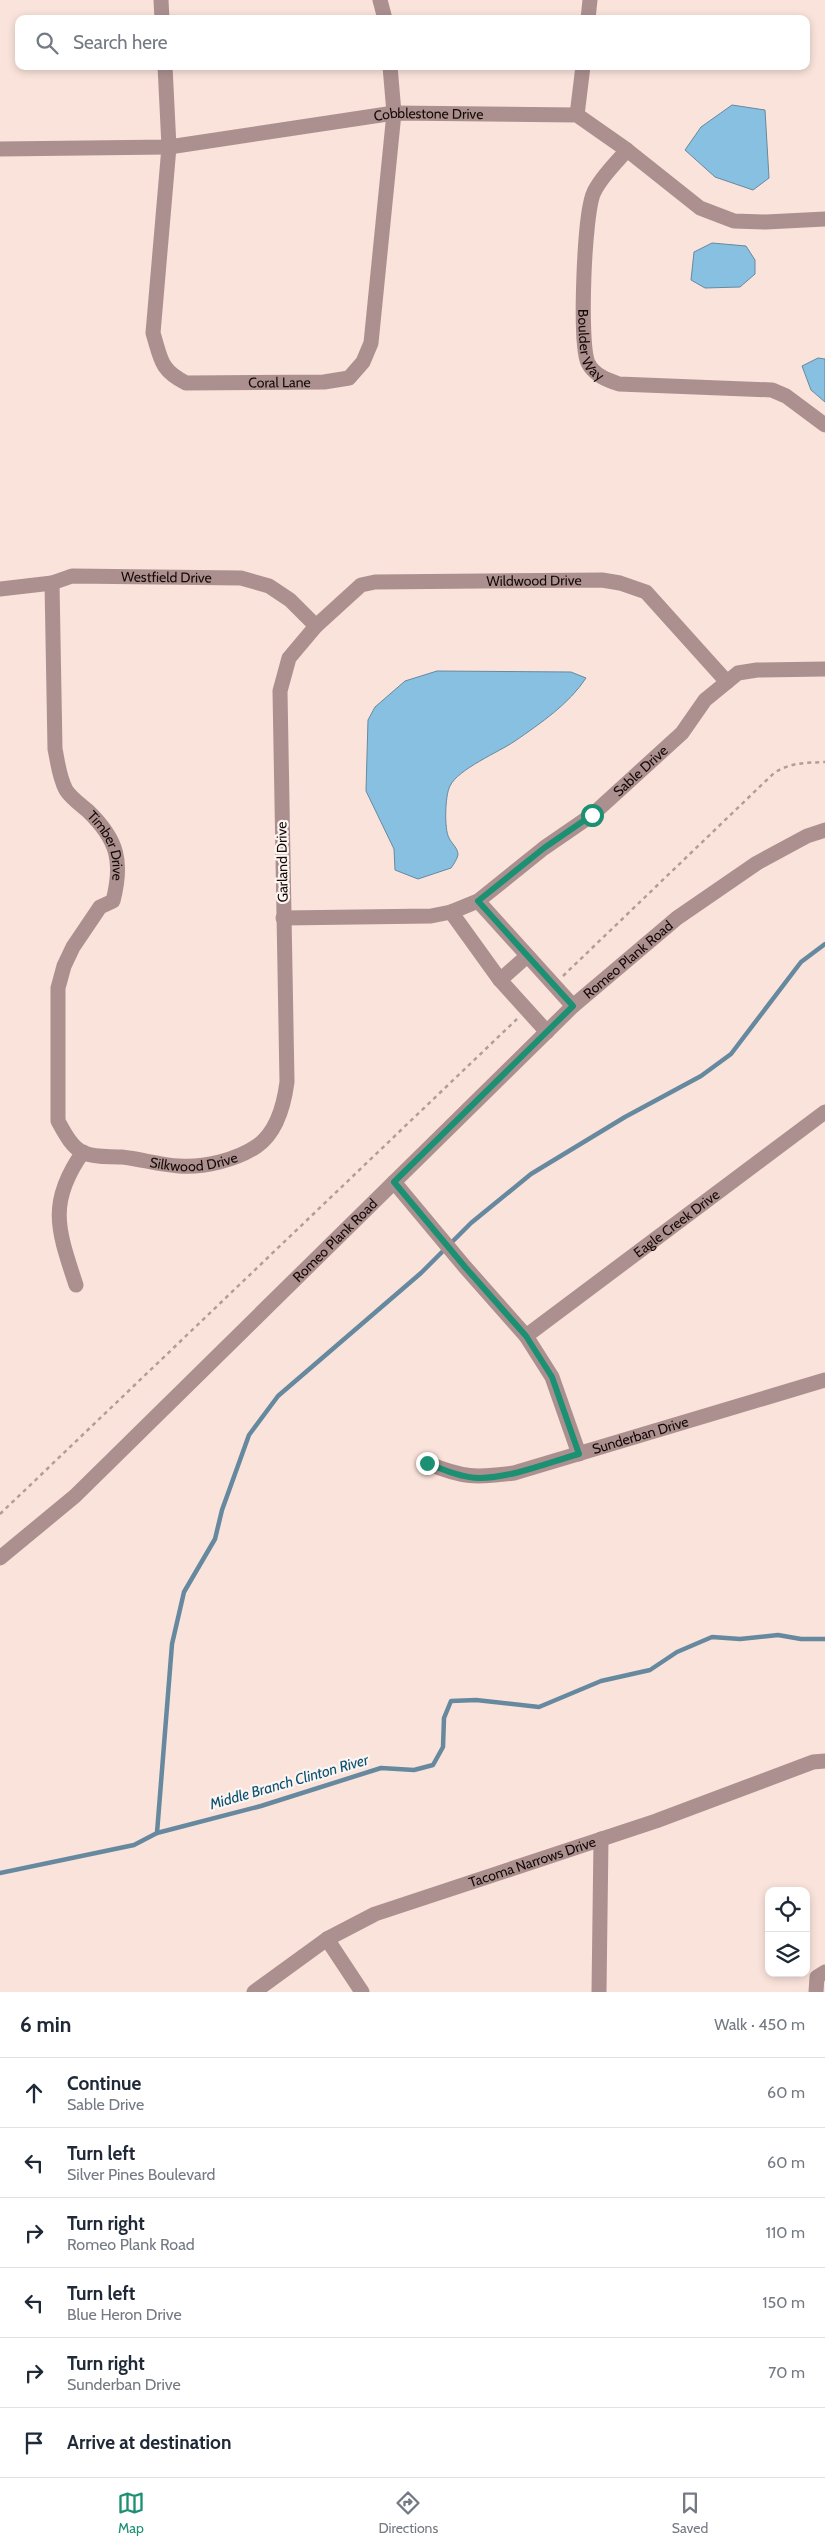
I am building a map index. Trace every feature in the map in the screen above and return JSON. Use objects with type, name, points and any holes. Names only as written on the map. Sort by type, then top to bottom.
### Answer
[{"type":"street","points":[[161,0],[162,15]]},
{"type":"street","points":[[380,0],[384,15]]},
{"type":"street","points":[[588,15],[590,0]]},
{"type":"street","points":[[165,70],[169,147]]},
{"type":"street","points":[[390,70],[394,113]]},
{"type":"street","points":[[583,70],[577,115],[627,150],[700,208],[734,222],[825,219]]},
{"type":"street","name":"Coral Lane","points":[[169,147],[153,333],[160,357],[169,375],[186,383],[324,382],[350,378],[362,362],[371,343],[394,113]]},
{"type":"street","name":"Cobblestone Drive","points":[[0,150],[169,147],[394,113],[577,115]]},
{"type":"street","name":"Boulder Way","points":[[627,150],[593,192],[588,220],[584,293],[585,337],[588,363],[602,378],[619,384],[772,390],[786,396],[825,425]]},
{"type":"street","name":"Westfield Drive","points":[[0,589],[52,583],[72,576],[242,578],[269,586],[290,600],[316,626]]},
{"type":"street","name":"Wildwood Drive","points":[[316,626],[361,585],[375,582],[602,580],[620,582],[646,592],[727,682]]},
{"type":"street","name":"Timber Drive","points":[[52,583],[55,749],[59,771],[67,791],[93,816],[111,838],[118,857],[119,880],[114,901],[100,907],[73,946],[58,988],[58,1121],[68,1139],[83,1152]]},
{"type":"street","name":"Garland Drive","points":[[283,1110],[288,1082],[283,918],[280,691],[289,658],[316,626]]},
{"type":"street","name":"Sable Drive","points":[[283,918],[431,916],[451,912],[478,901],[544,848],[592,815],[682,733],[705,700],[738,673],[757,670],[825,669]]},
{"type":"street","name":"Romeo Plank Road","points":[[0,1558],[75,1496],[573,1006],[677,918],[757,863],[807,836],[825,830]]},
{"type":"street","points":[[478,901],[526,957],[573,1006]]},
{"type":"street","points":[[451,912],[500,980],[547,1032]]},
{"type":"street","points":[[500,980],[526,957]]},
{"type":"street","name":"Silkwood Drive","points":[[83,1152],[180,1166],[206,1165],[257,1146],[269,1133],[283,1110]]},
{"type":"street","name":"Eagle Creek Drive","points":[[526,1336],[825,1112]]},
{"type":"street","points":[[76,1285],[60,1236],[60,1195],[68,1174],[83,1152]]},
{"type":"street","points":[[394,1182],[526,1336],[552,1377],[579,1454]]},
{"type":"street","name":"Sunderban Drive","points":[[427,1463],[454,1474],[479,1478],[514,1473],[825,1380]]},
{"type":"street","name":"Tacoma Narrows Drive","points":[[254,1992],[327,1939],[375,1914],[601,1839],[813,1762],[825,1761]]},
{"type":"street","points":[[600,1992],[601,1839]]},
{"type":"street","points":[[327,1939],[362,1992]]},
{"type":"street","points":[[816,1992],[821,1974]]},
{"type":"path","points":[[553,986],[774,773],[786,765],[825,762]]},
{"type":"path","points":[[0,1514],[527,1010]]},
{"type":"water","points":[[732,105],[765,110],[769,178],[753,190],[715,177],[685,150],[701,127]]},
{"type":"water","points":[[712,243],[746,246],[755,260],[755,274],[740,287],[705,288],[691,280],[694,252]]},
{"type":"water","points":[[818,358],[825,359],[825,402],[811,390],[802,366]]},
{"type":"water","points":[[437,671],[571,672],[586,678],[563,705],[544,720],[515,741],[461,773],[454,780],[448,790],[446,820],[447,834],[457,850],[458,857],[451,868],[418,879],[395,870],[394,849],[366,791],[368,720],[375,707],[405,681]]},
{"type":"waterway","points":[[157,1833],[172,1644],[184,1592],[215,1539],[222,1510],[249,1435],[278,1396],[421,1273],[471,1223],[531,1174],[625,1117],[701,1076],[731,1054],[801,962],[825,944]]},
{"type":"waterway","name":"Middle Branch Clinton River","points":[[0,1873],[134,1845],[157,1833],[261,1806],[381,1768],[414,1770],[433,1765],[443,1747],[444,1718],[451,1701],[476,1700],[539,1707],[601,1681],[650,1670],[677,1652],[712,1637],[740,1639],[778,1635],[801,1639],[825,1639]]},
{"type":"route","points":[[427,1463],[454,1474],[479,1478],[514,1473],[579,1454],[552,1377],[526,1336],[394,1182],[573,1006],[526,957],[478,901],[544,848],[592,815]]}]
